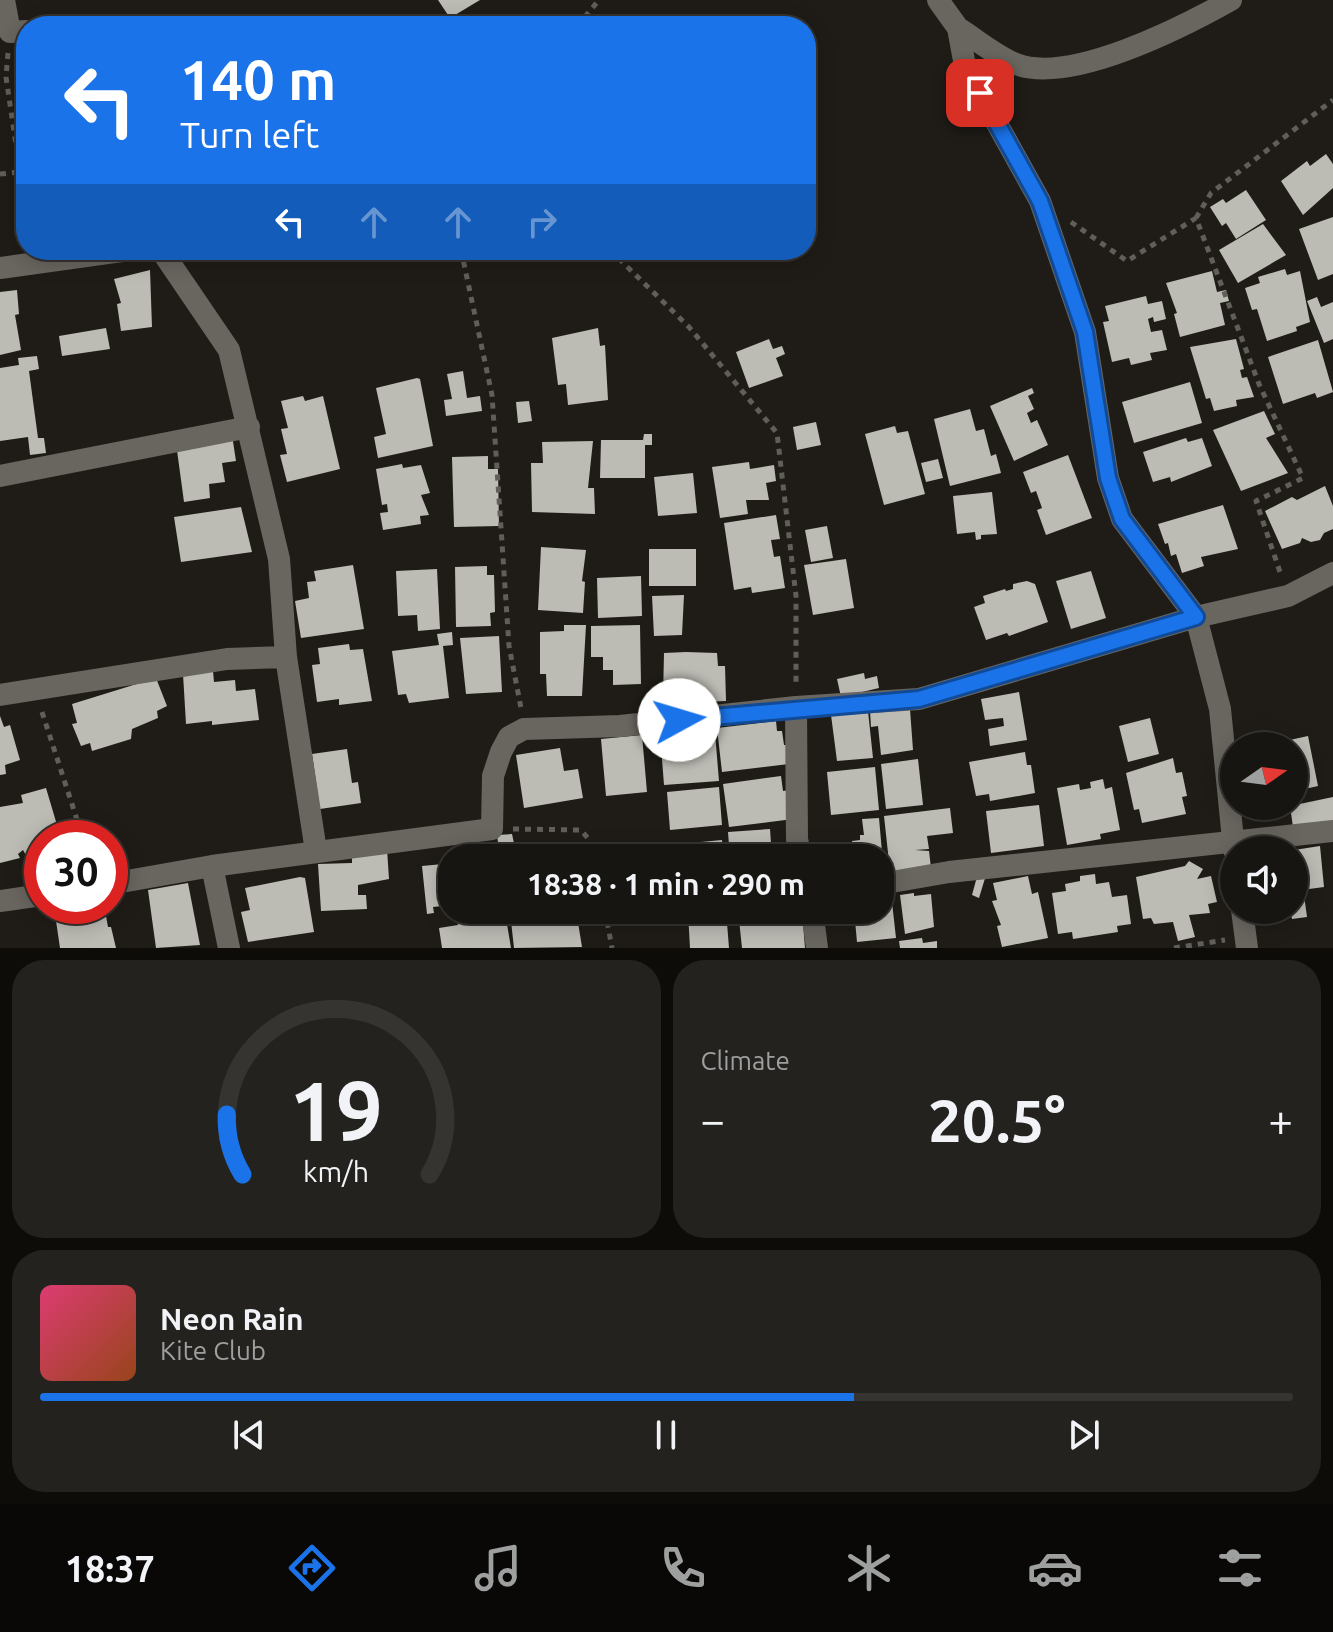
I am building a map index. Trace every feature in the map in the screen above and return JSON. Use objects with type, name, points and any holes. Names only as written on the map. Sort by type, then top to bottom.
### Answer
[{"type":"street","points":[[4,0],[16,27]]},
{"type":"street","points":[[938,0],[958,28],[1016,64],[1042,69],[1125,53],[1231,0]]},
{"type":"street","points":[[958,28],[965,66],[1040,201],[1085,332],[1108,478],[1122,519],[1196,617],[1220,709],[1233,836]]},
{"type":"street","points":[[0,268],[57,260]]},
{"type":"street","points":[[168,260],[229,350],[249,427],[279,559],[286,657],[316,851]]},
{"type":"street","points":[[0,476],[249,427]]},
{"type":"street","points":[[128,881],[316,851],[492,829],[493,776],[509,737],[524,729],[620,726],[796,707],[919,699],[1196,617],[1288,596],[1333,573]]},
{"type":"street","points":[[0,695],[227,659],[286,657]]},
{"type":"street","points":[[796,707],[798,844]]},
{"type":"street","points":[[1302,836],[1333,831]]},
{"type":"street","points":[[894,882],[949,872],[1220,848]]},
{"type":"street","points":[[212,866],[229,948]]},
{"type":"street","points":[[0,901],[24,898]]},
{"type":"street","points":[[814,924],[817,948]]},
{"type":"path","points":[[585,16],[599,0]]},
{"type":"path","points":[[16,37],[3,78],[16,146]]},
{"type":"path","points":[[1040,201],[1127,261],[1196,218],[1211,193],[1333,100]]},
{"type":"path","points":[[1196,218],[1259,384],[1303,478],[1256,501],[1288,596]]},
{"type":"path","points":[[463,260],[492,395],[509,646],[524,729]]},
{"type":"path","points":[[620,260],[689,327],[777,433],[796,596],[796,707]]},
{"type":"path","points":[[34,688],[77,820]]},
{"type":"path","points":[[492,829],[581,830],[591,844]]},
{"type":"path","points":[[608,924],[612,948]]},
{"type":"path","points":[[1174,948],[1247,943]]},
{"type":"building","points":[[438,0],[480,0],[453,16],[449,16]]},
{"type":"building","points":[[1326,154],[1333,164],[1333,188],[1303,215],[1281,181],[1307,161],[1310,166]]},
{"type":"building","points":[[1246,190],[1266,220],[1236,239],[1226,223],[1222,226],[1210,207],[1223,199],[1226,203]]},
{"type":"building","points":[[1333,217],[1333,274],[1318,280],[1299,229]]},
{"type":"building","points":[[1263,224],[1286,255],[1238,283],[1219,250]]},
{"type":"building","points":[[1285,269],[1287,275],[1300,271],[1310,322],[1296,327],[1297,331],[1267,341],[1257,309],[1252,310],[1245,288],[1260,283],[1258,277]]},
{"type":"building","points":[[150,270],[152,327],[121,331],[117,304],[121,303],[114,279]]},
{"type":"building","points":[[1212,271],[1217,292],[1226,290],[1229,301],[1220,303],[1225,325],[1180,337],[1174,314],[1177,313],[1166,283]]},
{"type":"building","points":[[17,290],[19,314],[15,315],[21,350],[0,355],[0,292]]},
{"type":"building","points":[[1146,296],[1148,304],[1162,301],[1166,319],[1154,322],[1153,317],[1148,319],[1151,332],[1162,330],[1167,350],[1150,353],[1152,360],[1131,365],[1129,358],[1112,362],[1103,322],[1109,321],[1105,306]]},
{"type":"building","points":[[1317,297],[1321,307],[1333,302],[1333,339],[1324,343],[1307,301]]},
{"type":"building","points":[[106,328],[110,349],[62,356],[59,336]]},
{"type":"building","points":[[598,328],[600,346],[605,345],[608,400],[568,405],[566,384],[558,385],[552,338]]},
{"type":"building","points":[[769,339],[773,349],[782,346],[785,354],[776,358],[783,376],[749,388],[736,352]]},
{"type":"building","points":[[1236,339],[1244,369],[1240,370],[1242,378],[1247,377],[1254,397],[1236,400],[1237,406],[1214,411],[1210,398],[1206,399],[1190,347]]},
{"type":"building","points":[[1318,340],[1333,392],[1317,398],[1315,393],[1283,404],[1268,357]]},
{"type":"building","points":[[37,356],[39,369],[29,371],[38,438],[44,438],[46,453],[30,455],[28,437],[0,441],[0,368],[19,365],[18,358]]},
{"type":"building","points":[[463,371],[467,398],[480,396],[482,411],[446,416],[444,400],[452,399],[447,374]]},
{"type":"building","points":[[420,379],[433,446],[378,458],[374,437],[386,434],[376,388]]},
{"type":"building","points":[[1190,382],[1202,423],[1134,443],[1122,402]]},
{"type":"building","points":[[1032,388],[1034,393],[1028,396],[1034,409],[1027,413],[1031,423],[1037,420],[1048,445],[1014,461],[990,406]]},
{"type":"building","points":[[303,396],[305,401],[323,396],[340,469],[287,482],[280,455],[287,454],[281,429],[288,428],[281,401]]},
{"type":"building","points":[[529,401],[532,421],[518,423],[516,402]]},
{"type":"building","points":[[970,409],[976,431],[984,429],[991,456],[996,454],[1001,473],[950,486],[934,419]]},
{"type":"building","points":[[1264,411],[1275,434],[1266,438],[1288,473],[1241,491],[1213,430]]},
{"type":"building","points":[[816,422],[821,445],[797,450],[793,427]]},
{"type":"building","points":[[895,426],[897,433],[908,431],[925,494],[884,505],[865,434]]},
{"type":"building","points":[[644,434],[652,434],[652,445],[645,445],[645,478],[600,478],[601,440],[643,440]]},
{"type":"building","points":[[232,435],[236,461],[222,463],[225,482],[209,484],[210,498],[184,502],[176,443]]},
{"type":"building","points":[[1186,438],[1188,442],[1202,438],[1212,466],[1171,482],[1170,477],[1153,482],[1143,452]]},
{"type":"building","points":[[593,441],[588,488],[594,488],[595,514],[532,512],[531,463],[543,463],[542,442]]},
{"type":"building","points":[[1068,455],[1092,518],[1046,535],[1037,510],[1042,508],[1036,491],[1031,493],[1023,472]]},
{"type":"building","points":[[488,456],[488,469],[498,469],[499,526],[454,527],[452,457]]},
{"type":"building","points":[[938,459],[943,478],[926,482],[921,463]]},
{"type":"building","points":[[749,462],[750,469],[774,465],[776,481],[766,483],[769,500],[746,500],[748,514],[720,518],[712,467]]},
{"type":"building","points":[[402,464],[403,468],[421,465],[430,493],[421,495],[429,515],[420,516],[421,524],[383,530],[380,513],[388,512],[387,504],[382,505],[376,469]]},
{"type":"building","points":[[693,473],[697,513],[658,516],[654,477]]},
{"type":"building","points":[[1325,486],[1333,506],[1333,529],[1324,533],[1320,540],[1311,542],[1302,538],[1300,543],[1282,549],[1265,511],[1292,497],[1297,500]]},
{"type":"building","points":[[992,492],[997,534],[981,535],[981,539],[976,540],[975,532],[957,534],[953,496]]},
{"type":"building","points":[[1223,505],[1238,549],[1201,557],[1204,566],[1182,573],[1176,554],[1171,556],[1158,524]]},
{"type":"building","points":[[241,507],[252,552],[181,562],[174,517]]},
{"type":"building","points":[[776,515],[780,539],[771,540],[774,557],[780,556],[785,588],[752,593],[751,587],[734,590],[724,523]]},
{"type":"building","points":[[827,526],[833,558],[811,562],[805,530]]},
{"type":"building","points":[[541,547],[586,550],[582,581],[585,582],[583,613],[538,610]]},
{"type":"building","points":[[649,549],[696,549],[696,586],[649,586]]},
{"type":"building","points":[[846,559],[854,608],[813,615],[804,565]]},
{"type":"building","points":[[353,565],[364,629],[301,638],[295,601],[309,598],[307,582],[316,581],[314,571]]},
{"type":"building","points":[[487,566],[487,575],[494,575],[495,612],[490,613],[491,626],[456,627],[455,567]]},
{"type":"building","points":[[437,569],[440,629],[418,631],[417,615],[398,616],[396,571]]},
{"type":"building","points":[[1091,571],[1106,618],[1071,629],[1056,581]]},
{"type":"building","points":[[641,576],[642,616],[598,618],[597,578]]},
{"type":"building","points":[[1027,581],[1035,584],[1048,622],[1009,636],[1007,633],[986,640],[974,607],[985,603],[983,596],[1013,589],[1013,584]]},
{"type":"building","points":[[684,595],[682,635],[654,636],[652,596]]},
{"type":"building","points":[[564,625],[586,625],[582,696],[547,696],[546,674],[540,674],[540,632],[564,631]]},
{"type":"building","points":[[640,625],[641,684],[613,685],[613,670],[603,670],[603,657],[591,657],[591,626]]},
{"type":"building","points":[[452,632],[453,645],[443,646],[449,698],[409,703],[406,694],[398,695],[392,651],[439,645],[437,634]]},
{"type":"building","points":[[499,636],[502,692],[466,694],[460,638]]},
{"type":"building","points":[[349,644],[350,650],[363,649],[372,701],[339,705],[339,699],[317,702],[312,665],[320,664],[318,648]]},
{"type":"building","points":[[664,653],[717,653],[718,666],[725,666],[726,701],[679,703],[678,697],[663,698]]},
{"type":"building","points":[[213,671],[214,682],[235,680],[236,691],[255,689],[259,720],[212,725],[212,721],[186,724],[183,674]]},
{"type":"building","points":[[864,673],[865,679],[877,676],[879,688],[841,697],[837,679]]},
{"type":"building","points":[[156,678],[167,706],[157,711],[158,718],[132,729],[131,739],[92,751],[90,743],[81,746],[72,724],[77,723],[72,704]]},
{"type":"building","points":[[1019,692],[1027,740],[990,746],[988,729],[1004,726],[1003,718],[985,720],[981,699]]},
{"type":"building","points":[[910,709],[913,750],[881,755],[878,726],[871,727],[870,711]]},
{"type":"building","points":[[868,711],[873,758],[837,761],[831,715]]},
{"type":"building","points":[[0,716],[4,727],[10,725],[20,760],[5,765],[6,774],[0,775]]},
{"type":"building","points":[[1150,718],[1159,754],[1128,762],[1119,726]]},
{"type":"building","points":[[776,721],[777,731],[782,731],[784,745],[787,745],[789,764],[722,772],[717,728]]},
{"type":"building","points":[[684,731],[685,737],[715,733],[719,781],[664,785],[660,733]]},
{"type":"building","points":[[642,735],[647,792],[606,796],[601,739]]},
{"type":"building","points":[[1308,736],[1318,786],[1308,788]]},
{"type":"building","points":[[560,748],[564,771],[578,769],[583,798],[524,808],[516,755]]},
{"type":"building","points":[[347,749],[352,783],[358,782],[361,803],[320,809],[312,754]]},
{"type":"building","points":[[1025,752],[1027,765],[1031,765],[1035,793],[990,801],[989,794],[976,796],[969,762]]},
{"type":"building","points":[[1173,758],[1176,773],[1182,772],[1187,796],[1182,797],[1186,814],[1142,823],[1139,809],[1134,810],[1126,773]]},
{"type":"building","points":[[918,759],[923,805],[886,809],[881,764]]},
{"type":"building","points":[[875,767],[879,810],[831,815],[827,772]]},
{"type":"building","points":[[781,776],[783,791],[789,790],[793,819],[729,827],[723,784]]},
{"type":"building","points":[[1103,779],[1105,789],[1112,787],[1120,830],[1100,834],[1101,839],[1067,845],[1057,788],[1079,784],[1080,790],[1091,788],[1090,782]]},
{"type":"building","points":[[719,787],[722,825],[670,830],[667,792]]},
{"type":"building","points":[[46,788],[56,820],[24,820],[24,852],[18,854],[20,858],[0,863],[0,807],[23,803],[21,795]]},
{"type":"building","points":[[1333,797],[1333,828],[1294,834],[1292,820],[1308,820],[1308,802]]},
{"type":"building","points":[[1039,805],[1044,846],[991,853],[986,811]]},
{"type":"building","points":[[950,808],[953,833],[927,836],[929,849],[915,850],[929,851],[931,868],[894,872],[894,844],[887,844],[884,816]]},
{"type":"building","points":[[879,818],[881,844],[852,844],[852,841],[860,840],[860,835],[864,835],[862,819]]},
{"type":"building","points":[[770,829],[771,844],[729,844],[728,832]]},
{"type":"building","points":[[512,834],[514,844],[498,844],[497,835]]},
{"type":"building","points":[[722,840],[722,844],[680,844]]},
{"type":"building","points":[[1320,846],[1324,887],[1308,889],[1308,848]]},
{"type":"building","points":[[387,849],[389,879],[358,885],[358,895],[366,895],[367,909],[321,911],[318,864],[352,863],[352,856]]},
{"type":"building","points":[[1189,861],[1203,869],[1197,879],[1211,876],[1217,902],[1208,904],[1210,913],[1189,915],[1195,937],[1178,941],[1173,922],[1154,924],[1151,918],[1143,919],[1136,877],[1185,866]]},
{"type":"building","points":[[438,864],[438,906],[433,907],[434,913],[427,914],[422,866]]},
{"type":"building","points":[[978,873],[986,875],[979,898],[972,895]]},
{"type":"building","points":[[1095,874],[1096,884],[1109,882],[1112,897],[1127,895],[1131,924],[1117,926],[1118,932],[1073,939],[1072,932],[1058,934],[1052,893],[1066,891],[1065,884],[1080,881],[1080,876]]},
{"type":"building","points":[[1028,876],[1032,894],[1038,892],[1048,938],[1002,947],[997,926],[1001,925],[992,901],[997,900],[993,883]]},
{"type":"building","points":[[305,878],[314,932],[248,942],[241,912],[250,910],[245,888]]},
{"type":"building","points":[[188,883],[200,945],[156,948],[148,890]]},
{"type":"building","points":[[914,893],[914,896],[931,894],[934,927],[905,934],[900,895]]},
{"type":"building","points":[[894,920],[896,938],[857,942],[855,924],[894,924]]},
{"type":"building","points":[[56,924],[107,924],[116,948],[60,948]]},
{"type":"building","points":[[507,924],[511,948],[442,948],[439,928]]},
{"type":"building","points":[[511,924],[578,924],[582,947],[514,948]]},
{"type":"building","points":[[689,924],[727,924],[729,948],[690,948]]},
{"type":"building","points":[[739,924],[803,924],[805,948],[742,948]]},
{"type":"building","points":[[922,938],[923,943],[937,941],[937,948],[900,948],[899,941]]},
{"type":"route","points":[[679,720],[796,707],[919,699],[1196,617],[1122,519],[1108,478],[1085,332],[1040,201],[980,93]]}]
